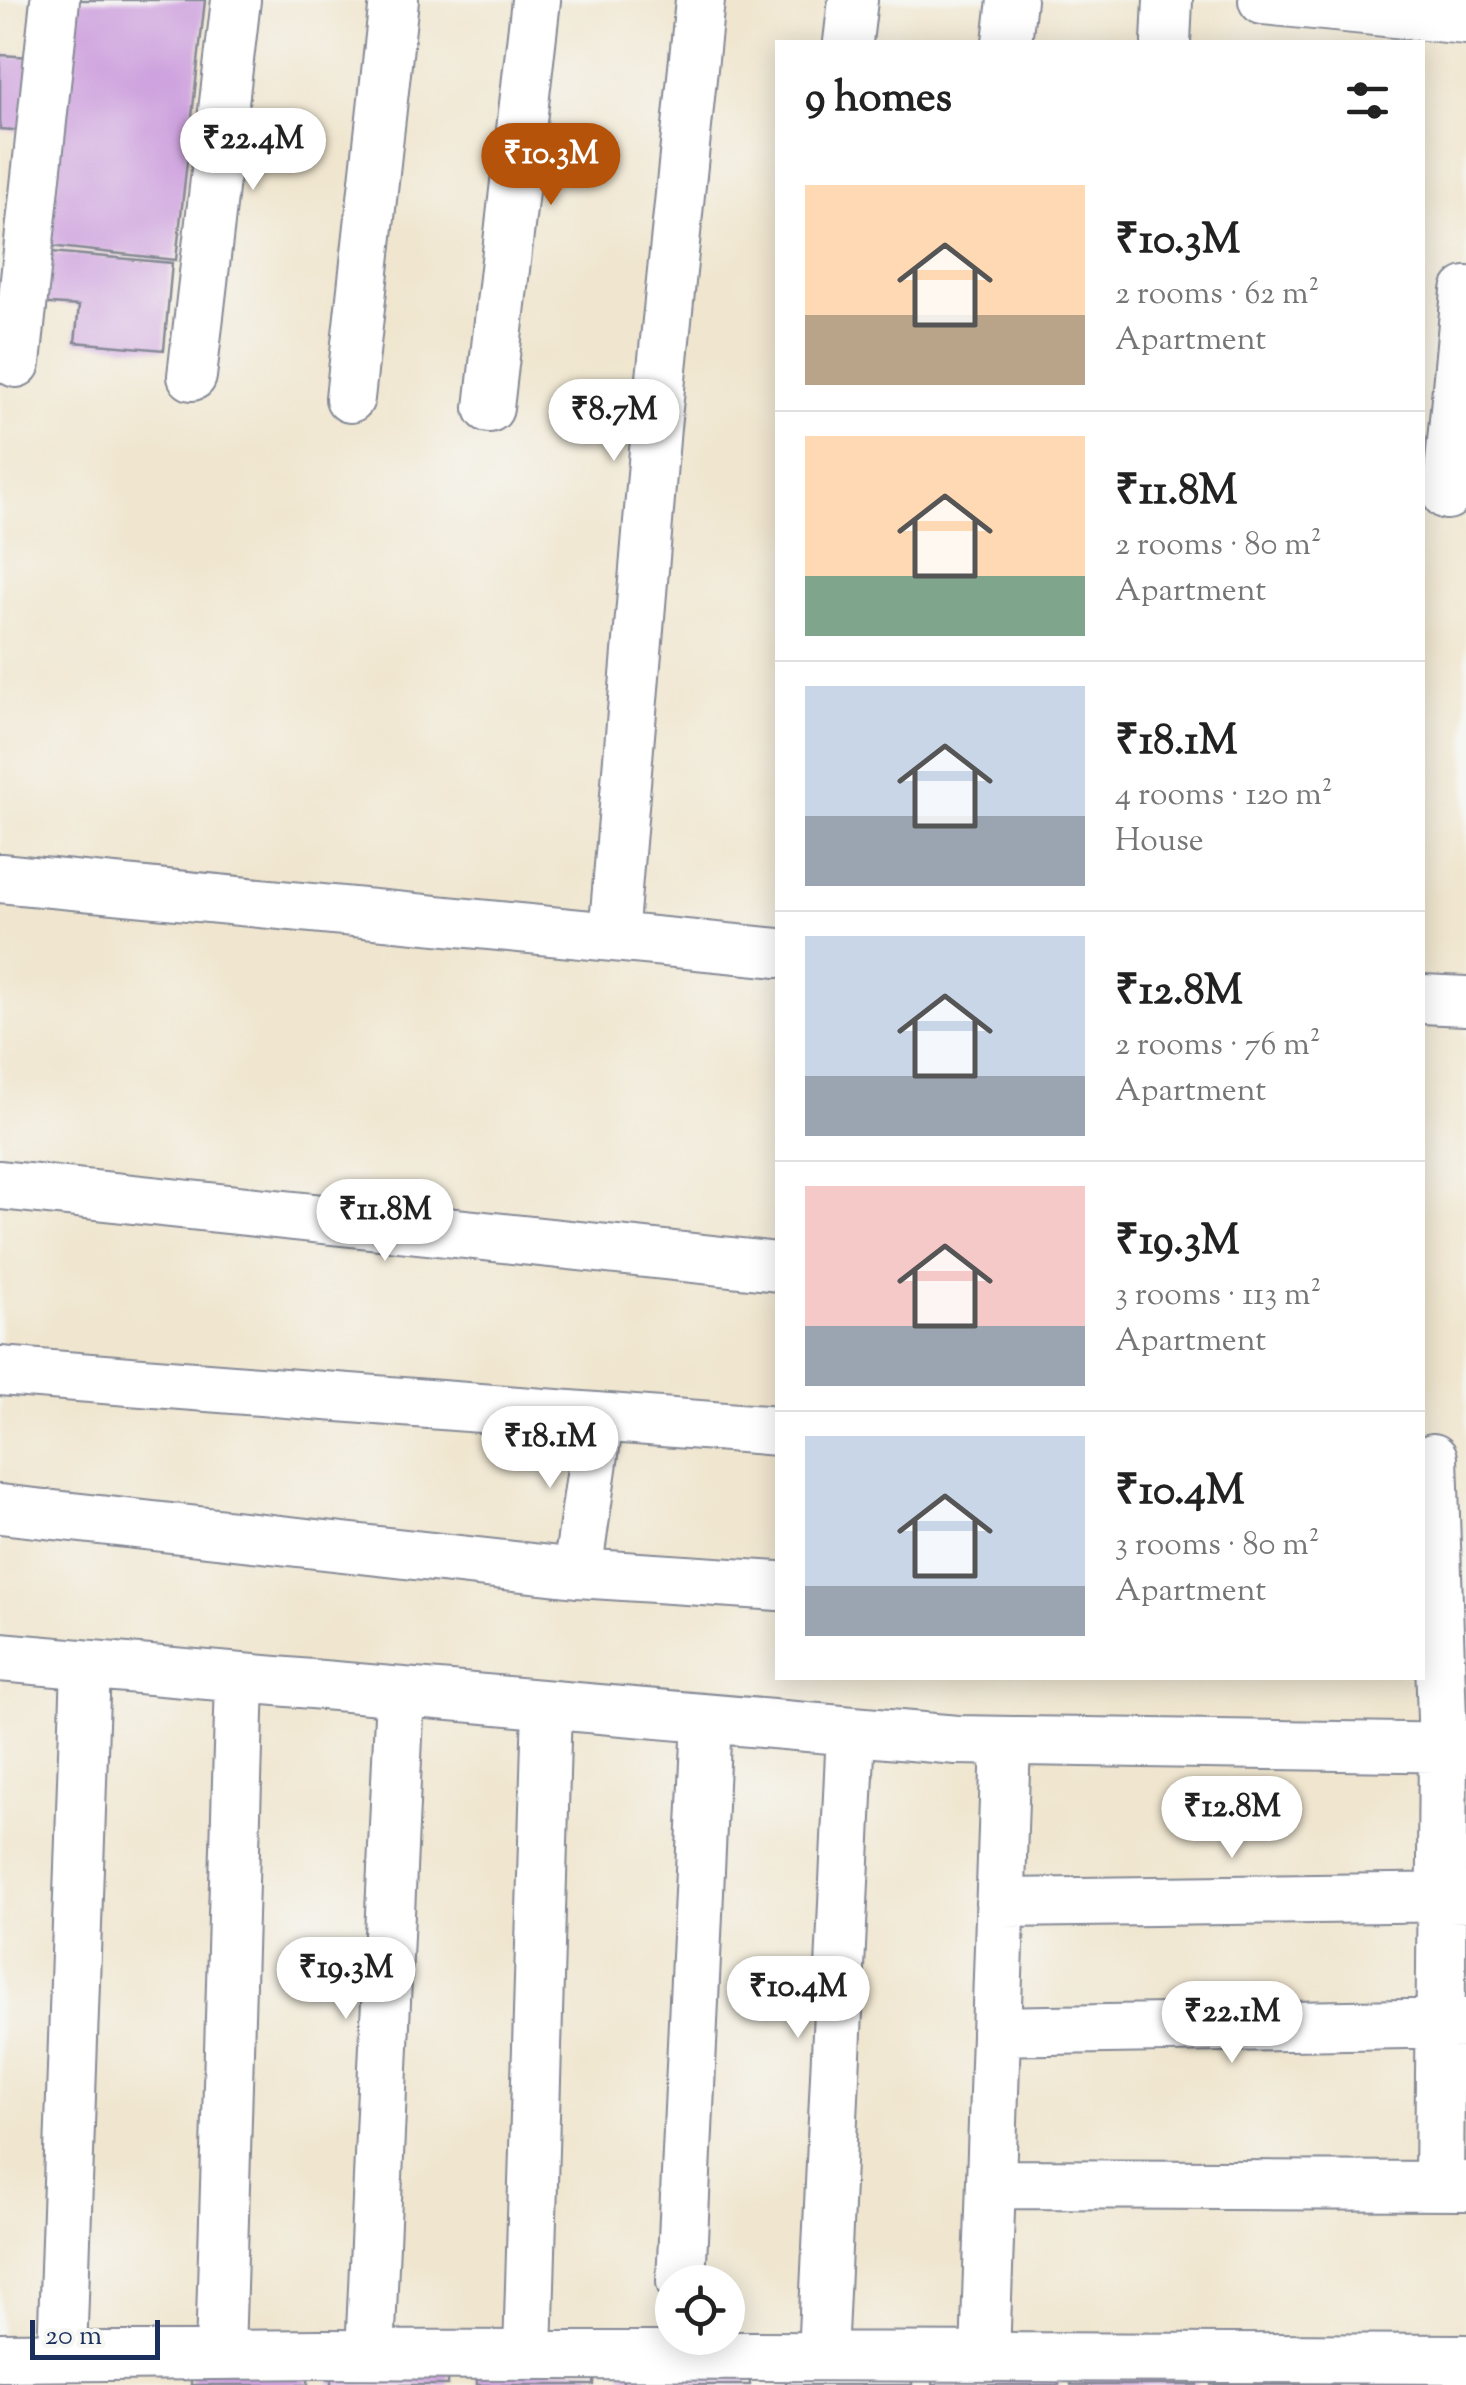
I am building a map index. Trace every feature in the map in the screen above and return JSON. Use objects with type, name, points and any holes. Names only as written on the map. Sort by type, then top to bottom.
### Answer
[{"type":"street","points":[[16,363],[55,0]]},
{"type":"street","points":[[192,376],[236,0]]},
{"type":"street","points":[[350,398],[394,0]]},
{"type":"street","points":[[488,408],[536,0]]},
{"type":"street","points":[[613,937],[656,427],[700,0]]},
{"type":"street","points":[[848,40],[852,0]]},
{"type":"street","points":[[1007,40],[1012,0]]},
{"type":"street","points":[[1166,40],[1168,0]]},
{"type":"street","points":[[1263,0],[1333,16],[1466,20]]},
{"type":"street","points":[[1447,495],[1466,291]]},
{"type":"street","points":[[0,878],[775,952]]},
{"type":"street","points":[[1425,998],[1466,1001]]},
{"type":"street","points":[[0,1185],[775,1267]]},
{"type":"street","points":[[0,1371],[775,1431]]},
{"type":"street","points":[[578,1573],[599,1419]]},
{"type":"street","points":[[991,2184],[1452,2186],[1454,1748],[1442,1594],[1440,1457]]},
{"type":"street","points":[[0,1510],[578,1573],[775,1586]]},
{"type":"street","points":[[0,1658],[1006,1741],[1454,1748]]},
{"type":"street","points":[[62,2354],[86,1667]]},
{"type":"street","points":[[220,2354],[240,1680]]},
{"type":"street","points":[[370,2354],[400,1693]]},
{"type":"street","points":[[528,2354],[548,1706]]},
{"type":"street","points":[[682,2265],[707,1718]]},
{"type":"street","points":[[822,2356],[851,1731]]},
{"type":"street","points":[[985,2357],[1006,1741]]},
{"type":"street","points":[[1000,1903],[1454,1897]]},
{"type":"street","points":[[996,2031],[1455,2023]]},
{"type":"street","points":[[0,2356],[62,2354],[171,2370],[220,2354],[319,2369],[370,2354],[458,2370],[528,2354],[610,2370],[655,2354]]},
{"type":"street","points":[[711,2355],[765,2370],[822,2356],[985,2357],[1353,2373],[1466,2358]]},
{"type":"building","points":[[78,0],[205,0],[176,260],[49,246]]},
{"type":"building","points":[[0,55],[31,57],[26,131],[0,129]]},
{"type":"building","points":[[40,251],[172,263],[164,350],[75,342],[79,306],[36,303]]},
{"type":"building","points":[[749,2359],[750,2385],[623,2385],[623,2362]]},
{"type":"building","points":[[331,2364],[449,2364],[448,2385],[331,2385]]},
{"type":"building","points":[[912,2367],[912,2385],[786,2385],[786,2369]]},
{"type":"building","points":[[1197,2367],[1197,2385],[1071,2385],[1071,2370]]},
{"type":"building","points":[[191,2368],[309,2368],[308,2385],[191,2385]]},
{"type":"building","points":[[477,2369],[595,2369],[594,2385],[477,2385]]},
{"type":"building","points":[[1058,2372],[1059,2385],[933,2385],[933,2374]]},
{"type":"building","points":[[1338,2374],[1338,2385],[1211,2385],[1211,2377]]},
{"type":"building","points":[[1466,2378],[1466,2385],[1358,2385],[1357,2380]]}]
